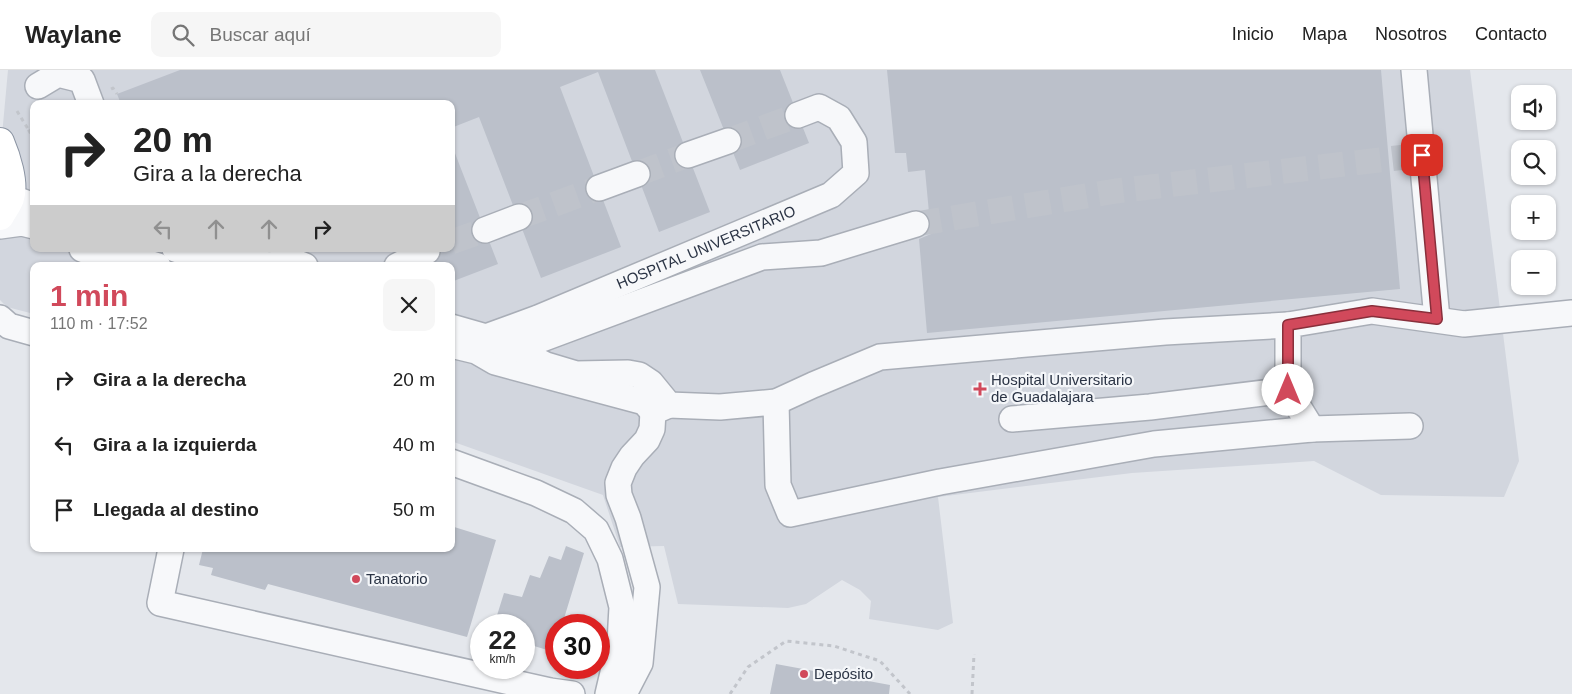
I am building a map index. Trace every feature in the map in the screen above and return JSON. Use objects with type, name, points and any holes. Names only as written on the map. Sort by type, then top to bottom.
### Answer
[{"type":"highway","points":[[0,142],[7,159],[15,206]]},
{"type":"street","points":[[1414,70],[1437,319]]},
{"type":"street","points":[[34,93],[58,74],[85,73],[90,100]]},
{"type":"street","name":"HOSPITAL UNIVERSITARIO","points":[[481,344],[538,318],[832,195],[856,173],[854,142],[839,118],[818,107],[798,115]]},
{"type":"street","points":[[688,155],[728,140]]},
{"type":"street","points":[[599,188],[637,174]]},
{"type":"street","points":[[485,230],[519,217]]},
{"type":"street","points":[[0,226],[22,223],[30,225]]},
{"type":"street","points":[[515,349],[762,257],[820,253],[916,224]]},
{"type":"street","points":[[109,252],[144,262]]},
{"type":"street","points":[[184,252],[201,258],[236,262]]},
{"type":"street","points":[[405,262],[425,252]]},
{"type":"street","points":[[280,262],[297,262]]},
{"type":"street","points":[[455,330],[481,344],[495,362],[661,408],[720,407],[776,402],[880,356],[1155,332],[1288,325],[1372,311],[1464,324],[1572,313]]},
{"type":"street","points":[[3,324],[30,332]]},
{"type":"street","points":[[1288,325],[1288,390],[1312,429]]},
{"type":"street","points":[[455,345],[481,344],[515,349],[546,365],[576,374],[628,373],[639,375],[651,383],[661,408],[647,440],[632,456],[624,468],[618,483],[619,495],[628,518],[647,588],[640,663],[625,692],[619,694]]},
{"type":"street","points":[[1012,419],[1150,407],[1288,390]]},
{"type":"street","points":[[776,402],[778,485],[790,514],[940,482],[1154,444],[1312,429],[1410,426]]},
{"type":"street","points":[[1150,407],[1154,444]]},
{"type":"street","points":[[455,464],[536,494],[574,511],[596,530],[610,560],[622,607],[620,643],[608,694]]},
{"type":"street","points":[[171,552],[160,603],[550,691],[572,694]]},
{"type":"path","points":[[30,116],[28,128],[30,132]]},
{"type":"path","points":[[730,694],[748,667],[786,641],[834,646],[880,661],[910,694]]},
{"type":"path","points":[[972,694],[974,654]]},
{"type":"shaded area","name":"Hospital Universitario de Guadalajara","points":[[8,70],[1470,70],[1519,461],[1504,497],[1381,495],[1314,461],[1132,473],[938,497],[953,623],[938,630],[869,619],[871,601],[860,590],[842,580],[806,604],[788,608],[678,604],[664,546],[620,547],[603,495],[455,442],[455,262],[30,262],[30,313],[7,307],[0,300],[0,157]]},
{"type":"building","points":[[180,70],[655,70],[710,212],[659,232],[598,72],[560,87],[621,247],[541,278],[479,117],[455,126],[455,100],[119,100],[117,94]]},
{"type":"building","points":[[700,70],[780,70],[809,143],[740,170]]},
{"type":"building","points":[[887,70],[1381,70],[1400,289],[927,333],[919,239],[931,234],[925,170],[908,172],[906,153],[895,153]]},
{"type":"building","points":[[455,153],[498,264],[455,280],[455,262],[431,262],[427,252],[455,252]]},
{"type":"building","name":"Tanatorio","points":[[455,527],[496,540],[474,614],[470,614],[470,627],[467,637],[268,584],[265,590],[211,575],[213,568],[199,565],[202,552],[455,552]]},
{"type":"building","points":[[566,546],[584,553],[565,614],[545,614],[545,649],[535,646],[535,614],[497,614],[504,593],[522,597],[530,575],[540,578],[549,556],[561,560]]},
{"type":"building","name":"Depósito","points":[[776,664],[890,685],[889,694],[770,694]]},
{"type":"tunnel","points":[[728,141],[798,115]]},
{"type":"tunnel","points":[[637,174],[688,155]]},
{"type":"tunnel","points":[[916,224],[1116,191],[1422,155]]},
{"type":"tunnel","points":[[519,217],[599,188]]},
{"type":"tunnel","points":[[455,241],[485,230]]},
{"type":"place","name":"Hospital Universitario de Guadalajara","points":[[980,389]]},
{"type":"place","name":"Tanatorio","points":[[356,579]]},
{"type":"place","name":"Depósito","points":[[804,674]]},
{"type":"route","points":[[1288,390],[1288,325],[1372,311],[1437,319],[1422,155]]}]
